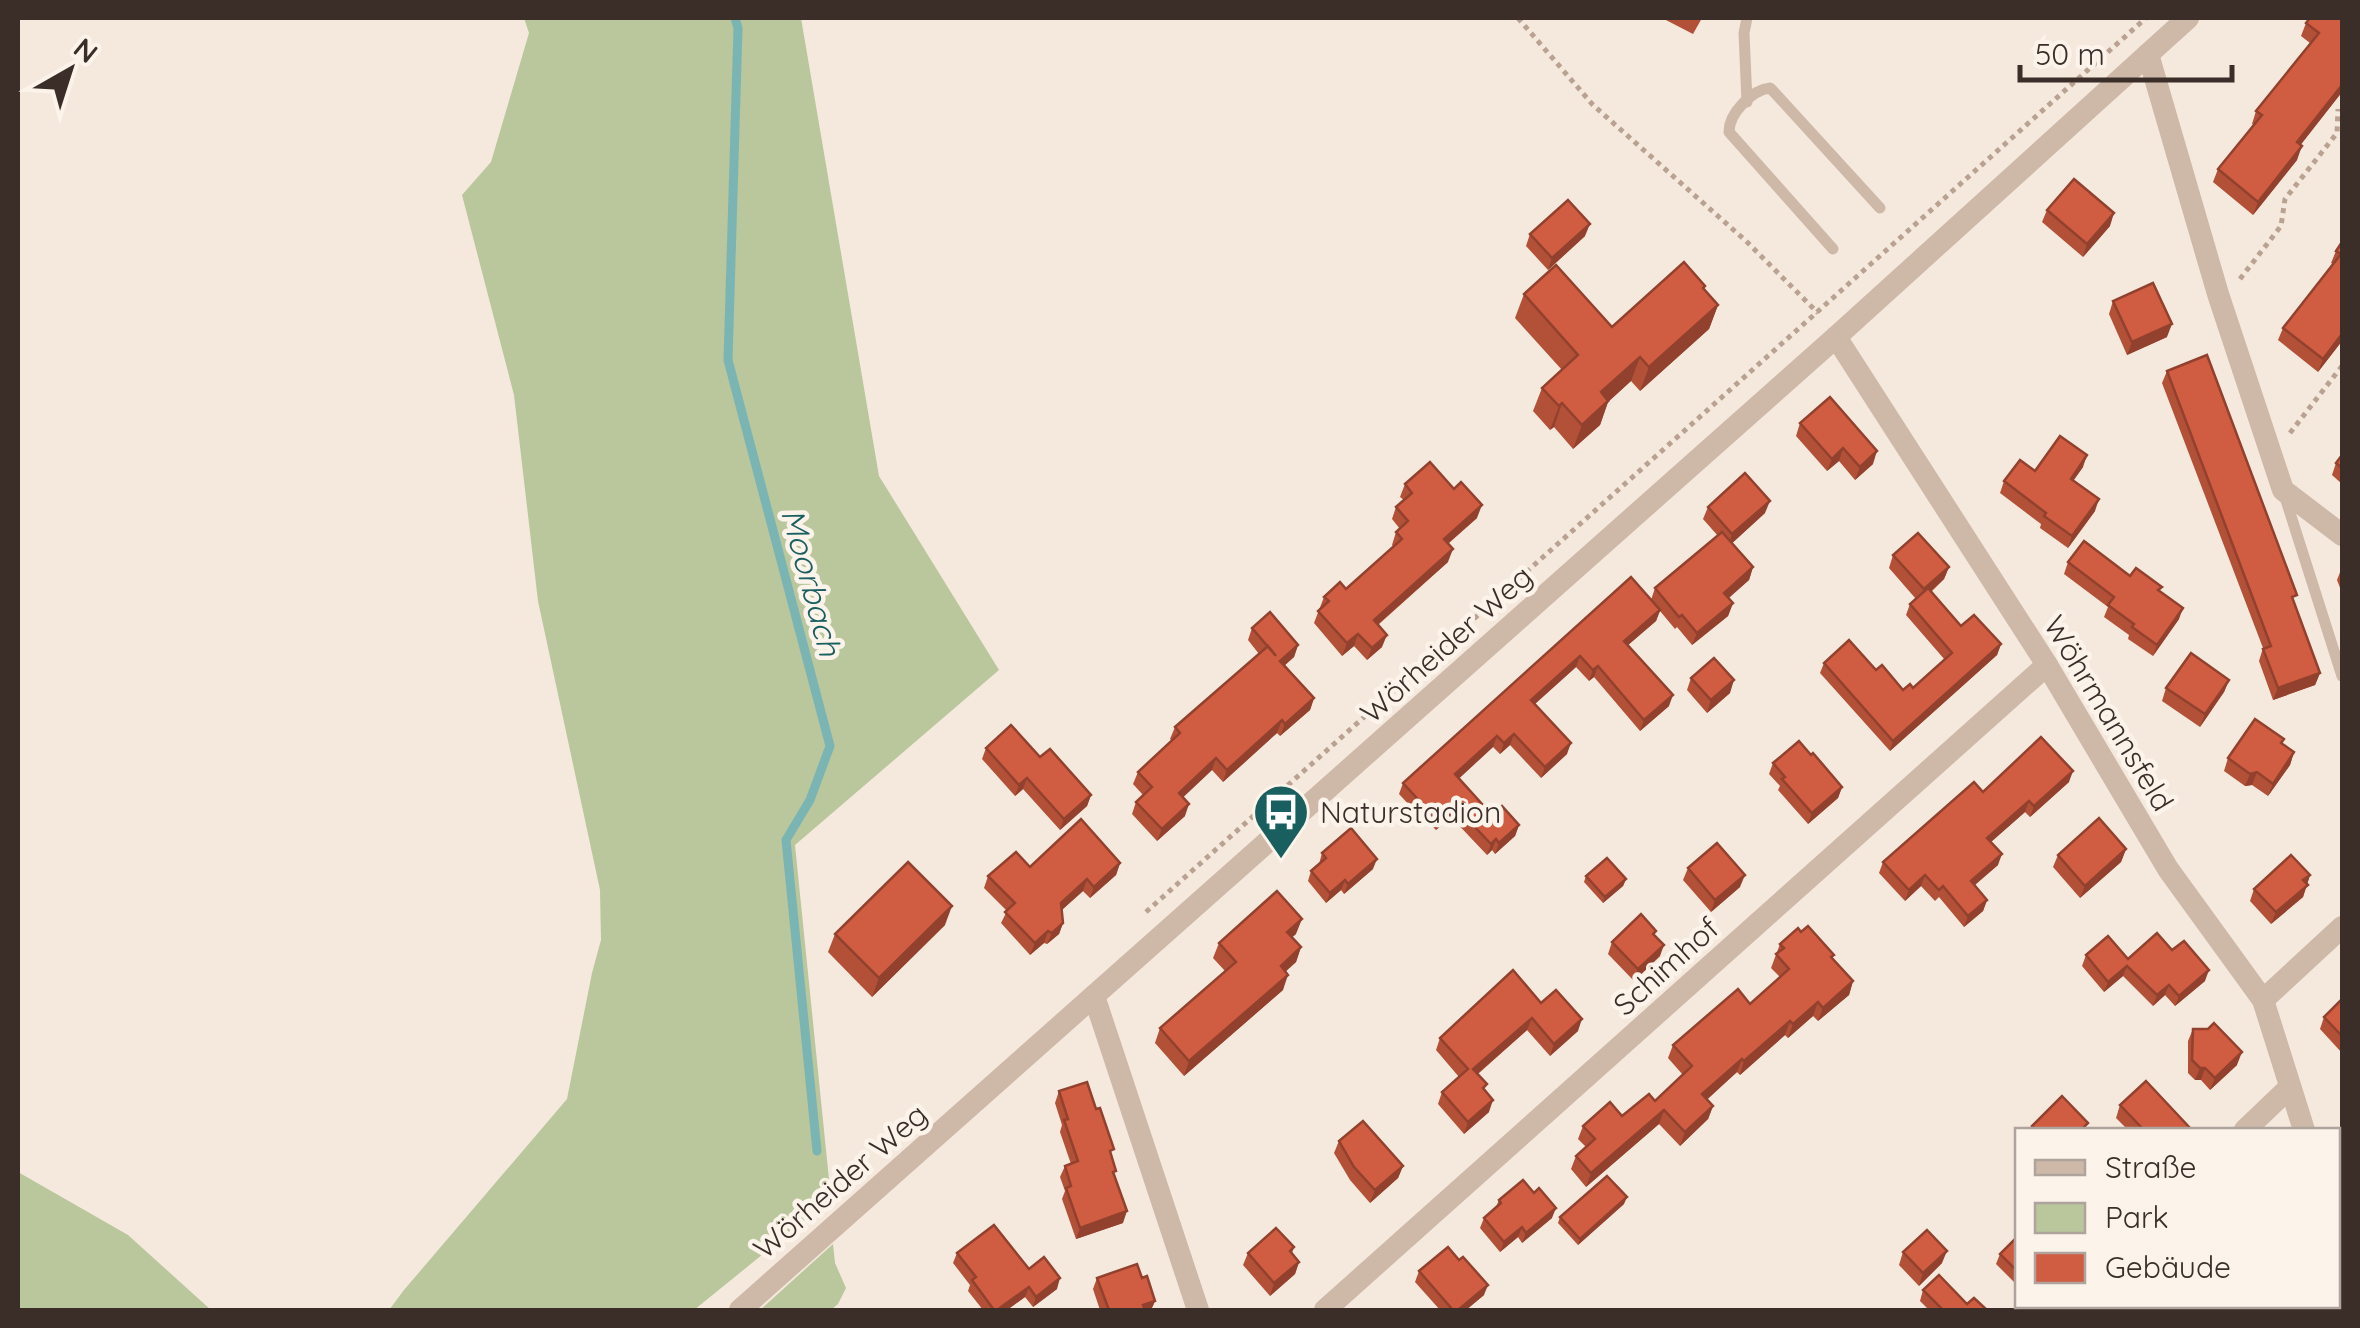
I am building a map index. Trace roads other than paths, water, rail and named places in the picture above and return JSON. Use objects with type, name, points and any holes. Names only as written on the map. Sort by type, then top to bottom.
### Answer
[{"type":"street","name":"Wörheider Weg","points":[[740,1310],[1836,337],[2188,18]]},
{"type":"street","points":[[2148,54],[2218,294],[2283,490],[2342,535]]},
{"type":"street","name":"Wöhrmannsfeld","points":[[1836,337],[2047,666],[2168,869],[2263,1000],[2303,1128]]},
{"type":"street","name":"Schimhof","points":[[1325,1310],[2047,666]]},
{"type":"street","points":[[2263,1000],[2342,927]]},
{"type":"street","points":[[1094,996],[1198,1310]]},
{"type":"street","points":[[2248,1128],[2290,1087]]},
{"type":"lane","points":[[1746,18],[1747,102]]},
{"type":"lane","points":[[1833,249],[1729,132],[1732,116],[1759,90],[1770,88],[1880,208]]},
{"type":"lane","points":[[2283,490],[2342,676]]},
{"type":"waterway","name":"Moorbach","points":[[735,18],[738,28],[728,360],[830,746],[810,800],[786,840],[817,1151]]},
{"type":"place","name":"Naturstadion","points":[[1281,861]]}]
